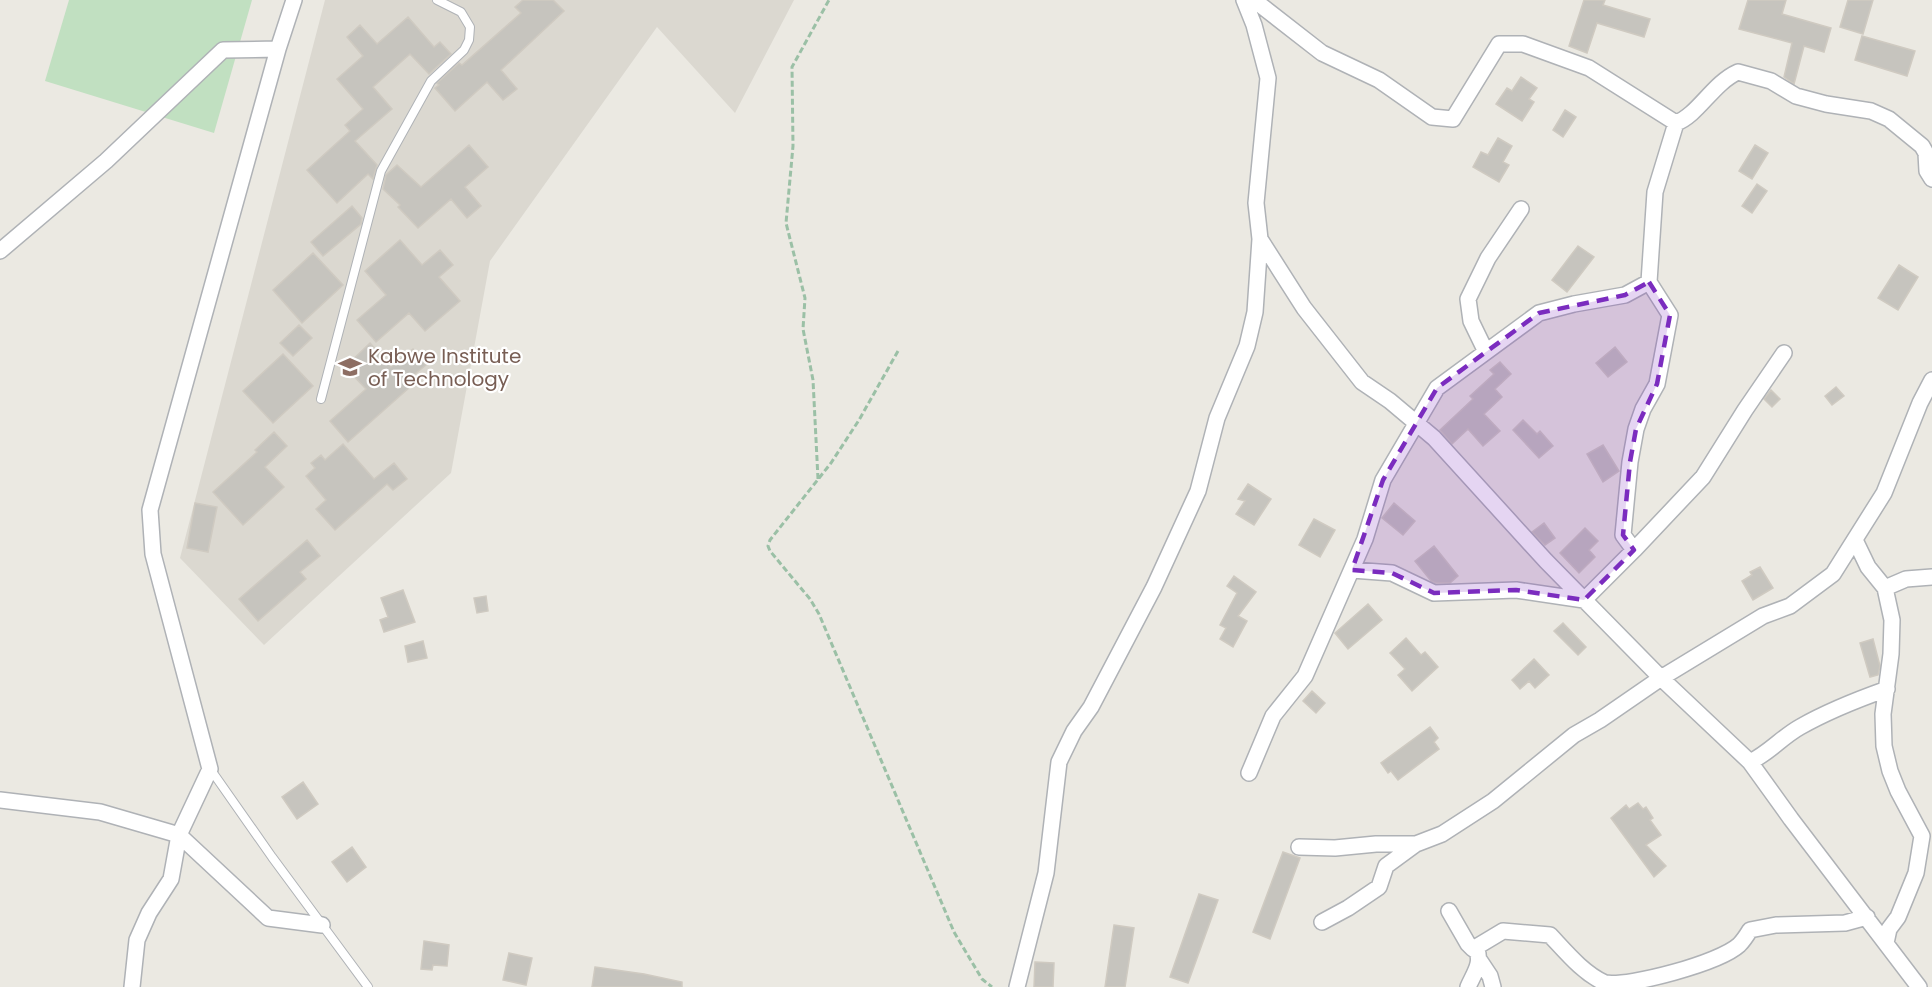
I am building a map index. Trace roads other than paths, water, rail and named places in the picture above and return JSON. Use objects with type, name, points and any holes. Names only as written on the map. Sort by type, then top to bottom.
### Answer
[{"type":"street","points":[[132,987],[137,940],[149,913],[171,879],[179,835],[210,769],[153,554],[150,510],[278,49],[294,0]]},
{"type":"street","points":[[1017,987],[1046,873],[1059,762],[1074,730],[1091,708],[1154,587],[1198,491],[1217,418],[1247,346],[1255,312],[1260,239],[1256,203],[1268,78],[1254,25],[1244,0]]},
{"type":"street","points":[[1254,0],[1322,53],[1379,80],[1432,117],[1453,119],[1499,44],[1523,44],[1589,68],[1676,123]]},
{"type":"street","points":[[0,251],[106,161],[223,50],[278,49]]},
{"type":"street","points":[[1634,550],[1623,535],[1630,462],[1636,429],[1643,409],[1657,384],[1670,315],[1649,282],[1655,192],[1676,123],[1688,116],[1729,76],[1738,72],[1771,81],[1796,96],[1826,104],[1871,111],[1889,119],[1923,146],[1926,153],[1927,171],[1932,179]]},
{"type":"street","points":[[1486,352],[1471,321],[1468,299],[1488,258],[1521,209]]},
{"type":"street","points":[[1260,239],[1304,308],[1362,382],[1434,438],[1546,561],[1660,678],[1750,762],[1919,987]]},
{"type":"street","points":[[1249,773],[1273,716],[1305,676],[1365,539],[1383,480],[1437,388],[1539,313],[1625,295],[1649,282]]},
{"type":"street","points":[[1584,600],[1703,477],[1784,352]]},
{"type":"street","points":[[1322,922],[1379,887],[1386,866],[1416,844],[1442,834],[1493,801],[1574,735],[1600,720],[1660,678],[1763,616],[1790,606],[1833,574],[1884,493],[1920,403],[1932,380]]},
{"type":"street","points":[[1855,540],[1868,567],[1885,588],[1892,621],[1892,654],[1883,714],[1884,746],[1898,791],[1922,836],[1916,873],[1898,917],[1889,929],[1886,943]]},
{"type":"street","points":[[1352,570],[1392,573],[1434,593],[1516,590],[1584,600]]},
{"type":"street","points":[[1885,588],[1906,579],[1932,577]]},
{"type":"street","points":[[1750,762],[1765,755],[1797,728],[1840,705],[1887,689]]},
{"type":"street","points":[[0,800],[100,812],[179,835],[268,918],[322,925]]},
{"type":"street","points":[[1299,847],[1335,848],[1376,844],[1416,844]]},
{"type":"street","points":[[1449,911],[1468,944],[1478,954],[1490,976],[1493,987]]},
{"type":"street","points":[[1468,987],[1478,954],[1503,931],[1550,935],[1578,964],[1606,984],[1629,986],[1675,976],[1728,952],[1740,945],[1750,930],[1776,925],[1845,923],[1867,917]]},
{"type":"lane","points":[[321,399],[381,171],[431,81],[464,50],[469,40],[470,27],[461,12],[449,3],[437,0]]},
{"type":"lane","points":[[210,769],[368,987]]},
{"type":"place","name":"Kabwe Institute of Technology","points":[[350,367]]}]
